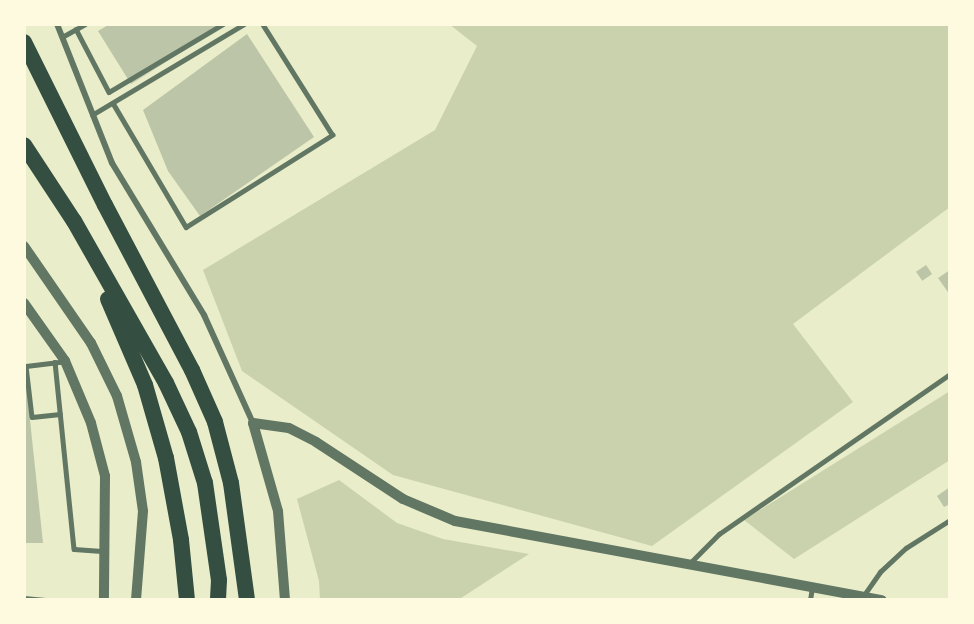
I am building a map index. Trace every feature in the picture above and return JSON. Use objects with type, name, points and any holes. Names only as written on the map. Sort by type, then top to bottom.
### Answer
[{"type":"highway","points":[[24,42],[105,205],[192,370],[214,422],[231,483],[247,600]]},
{"type":"highway","points":[[24,145],[74,221],[166,383],[189,432],[205,483],[219,580],[218,600]]},
{"type":"highway","points":[[74,221],[145,385],[166,458],[182,540],[188,600]]},
{"type":"street","points":[[57,24],[112,163],[204,315],[253,423],[278,511],[285,600]]},
{"type":"street","points":[[24,246],[91,343],[117,396],[136,462],[143,511],[136,600]]},
{"type":"street","points":[[24,303],[60,361],[91,423],[105,476],[104,600]]},
{"type":"street","points":[[253,423],[289,428],[316,442],[403,499],[455,521],[882,600]]},
{"type":"lane","points":[[62,37],[84,24]]},
{"type":"lane","points":[[76,29],[109,92],[223,24]]},
{"type":"lane","points":[[92,115],[244,24]]},
{"type":"lane","points":[[113,103],[186,227],[332,135],[262,24]]},
{"type":"lane","points":[[60,414],[32,417],[25,366],[60,361],[60,414],[74,549],[106,550]]},
{"type":"lane","points":[[688,565],[719,534],[950,374]]},
{"type":"lane","points":[[864,596],[880,572],[906,548],[950,520]]},
{"type":"lane","points":[[810,600],[812,587]]},
{"type":"lane","points":[[24,598],[48,600]]},
{"type":"green space","points":[[449,24],[950,24],[950,207],[793,324],[853,402],[652,546],[393,475],[242,371],[203,270],[435,130],[477,46]]},
{"type":"green space","points":[[950,391],[950,460],[794,559],[744,520]]},
{"type":"green space","points":[[339,480],[397,523],[443,539],[529,554],[458,600],[320,600],[319,581],[297,499]]},
{"type":"building","points":[[110,24],[226,24],[131,84],[98,31]]},
{"type":"building","points":[[247,34],[314,137],[200,216],[168,171],[143,110]]},
{"type":"building","points":[[926,265],[932,274],[922,281],[916,272]]},
{"type":"building","points":[[950,270],[950,295],[938,278]]},
{"type":"building","points":[[26,382],[43,543],[24,543]]},
{"type":"building","points":[[950,487],[950,504],[944,507],[937,496]]}]
